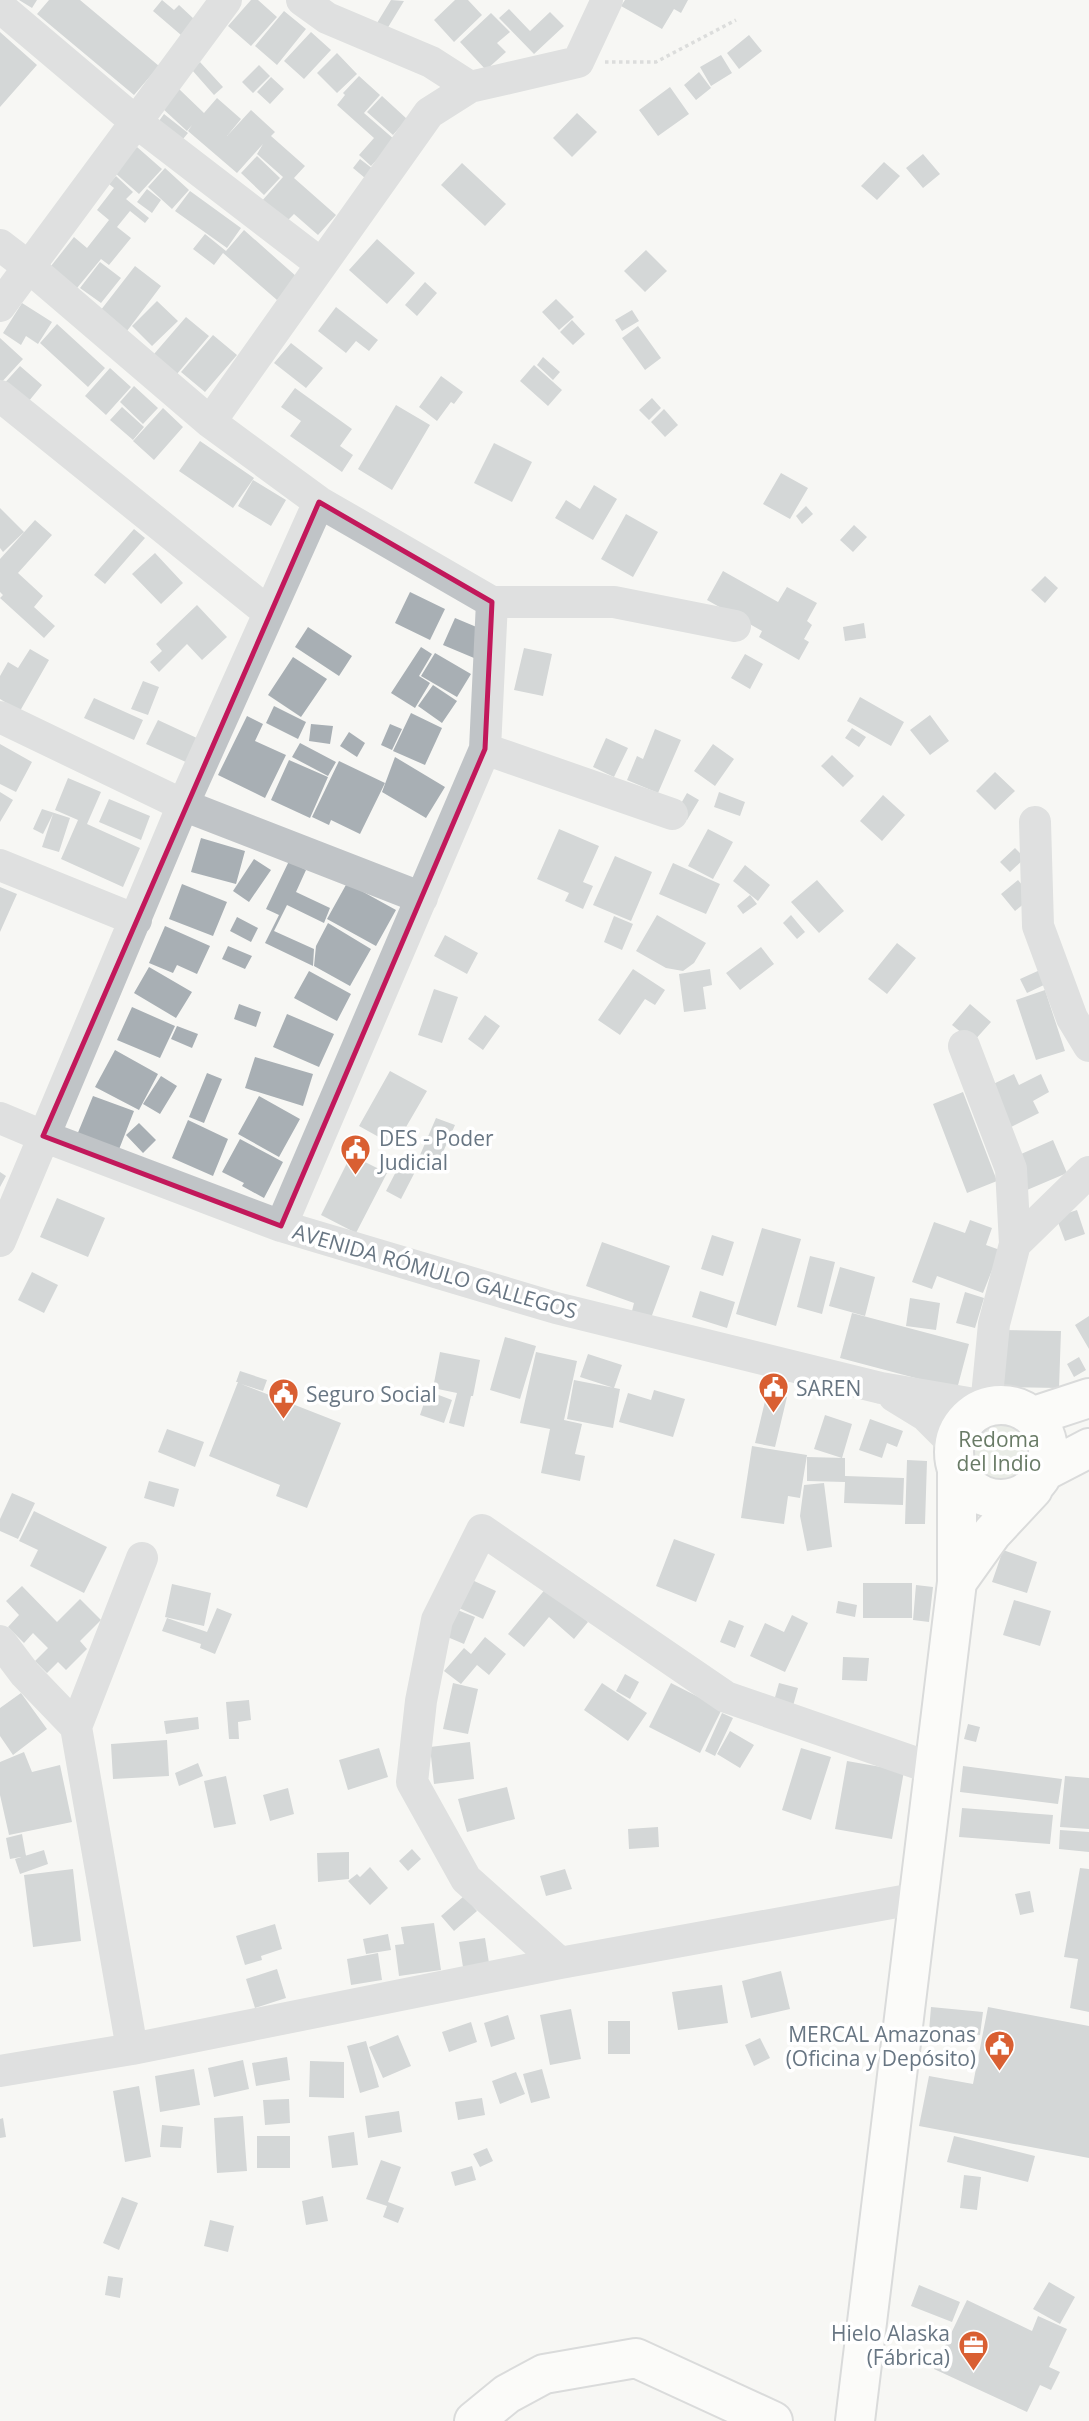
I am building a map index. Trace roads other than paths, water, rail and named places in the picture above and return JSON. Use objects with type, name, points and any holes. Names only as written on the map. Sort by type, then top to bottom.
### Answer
[{"type":"main road","points":[[1034,1416],[1089,1398]]},
{"type":"main road","points":[[855,2421],[957,1582],[956,1457],[965,1421],[986,1406],[1011,1405],[1034,1416],[1045,1432],[1049,1452],[1040,1479],[992,1533],[957,1582]]},
{"type":"main road","points":[[956,1457],[965,1484],[978,1494],[992,1499],[1008,1500],[1023,1495],[1040,1479],[1089,1448]]},
{"type":"main road","points":[[474,2421],[508,2395],[544,2374],[636,2358],[773,2421]]},
{"type":"street","points":[[0,306],[226,0]]},
{"type":"street","points":[[302,0],[327,18],[431,62],[470,86]]},
{"type":"street","points":[[210,422],[429,113],[470,86],[578,62],[607,0]]},
{"type":"street","points":[[0,7],[136,122],[321,264]]},
{"type":"street","points":[[0,245],[210,422],[319,502],[492,602],[614,602],[735,626]]},
{"type":"street","points":[[0,396],[269,613]]},
{"type":"street","points":[[0,1241],[183,805],[319,502]]},
{"type":"street","points":[[282,1226],[485,748],[492,602]]},
{"type":"street","points":[[0,717],[183,805],[422,898]]},
{"type":"street","points":[[485,748],[672,814]]},
{"type":"street","points":[[1035,822],[1038,926],[1072,1018],[1089,1046]]},
{"type":"street","points":[[0,865],[136,920]]},
{"type":"street","points":[[964,1046],[1011,1170],[1015,1244],[994,1324],[986,1406]]},
{"type":"street","name":"AVENIDA RÓMULO GALLEGOS","points":[[0,1118],[282,1226],[556,1308],[881,1388],[986,1406]]},
{"type":"street","points":[[1015,1244],[1089,1172]]},
{"type":"street","name":"AVENIDA RÓMULO GALLEGOS","points":[[881,1388],[925,1415],[956,1457]]},
{"type":"street","points":[[560,1963],[466,1879],[412,1782],[421,1701],[437,1620],[482,1530],[726,1697],[934,1769]]},
{"type":"street","points":[[132,2049],[76,1727],[142,1558]]},
{"type":"street","points":[[0,1641],[12,1680],[76,1727]]},
{"type":"street","points":[[0,2071],[132,2049],[560,1963],[919,1898]]},
{"type":"place","name":"DES - Poder Judicial","points":[[356,1177]]},
{"type":"place","name":"SAREN","points":[[773,1415]]},
{"type":"place","name":"Seguro Social","points":[[283,1421]]},
{"type":"place","name":"MERCAL Amazonas (Oficina y Depósito)","points":[[999,2073]]},
{"type":"place","name":"Hielo Alaska (Fábrica)","points":[[973,2372]]},
{"type":"park label","name":"Redoma del Indio","points":[[999,1451]]}]
